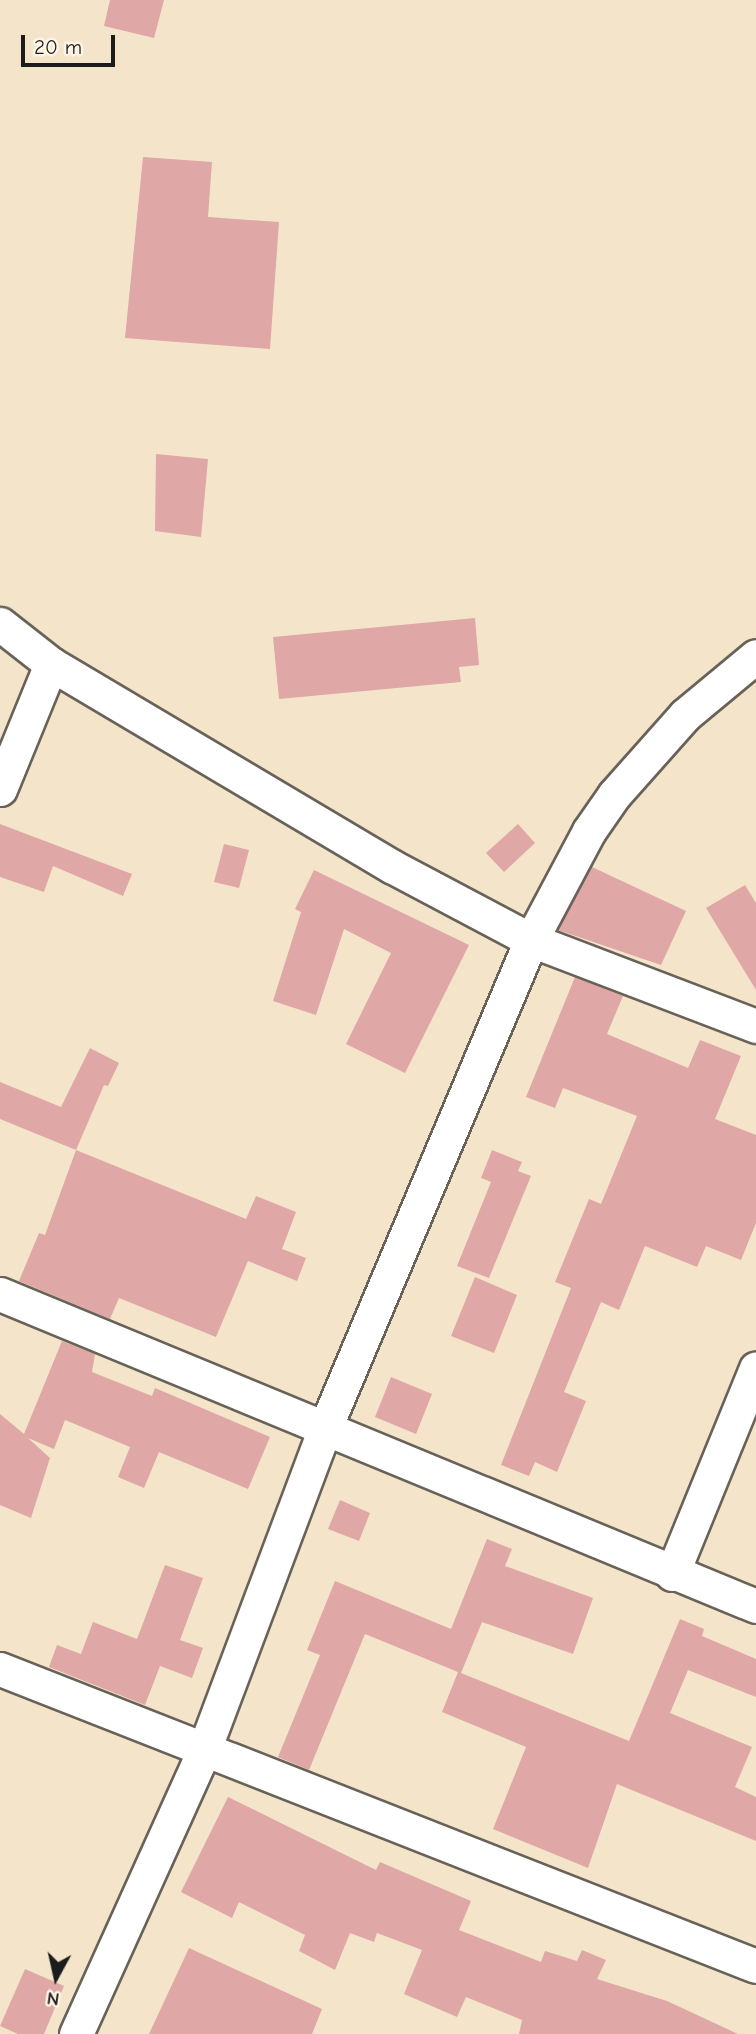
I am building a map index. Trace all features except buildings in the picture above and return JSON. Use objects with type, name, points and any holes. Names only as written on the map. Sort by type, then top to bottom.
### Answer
[{"type":"street","points":[[0,624],[51,664],[393,867],[531,940],[756,1026]]},
{"type":"street","points":[[76,2034],[204,1751],[324,1428],[531,940],[589,831],[614,795],[685,715],[756,656]]},
{"type":"street","points":[[0,789],[51,664]]},
{"type":"street","points":[[0,1294],[672,1574],[756,1606]]},
{"type":"street","points":[[672,1574],[756,1368]]},
{"type":"street","points":[[0,1669],[756,1966]]}]
